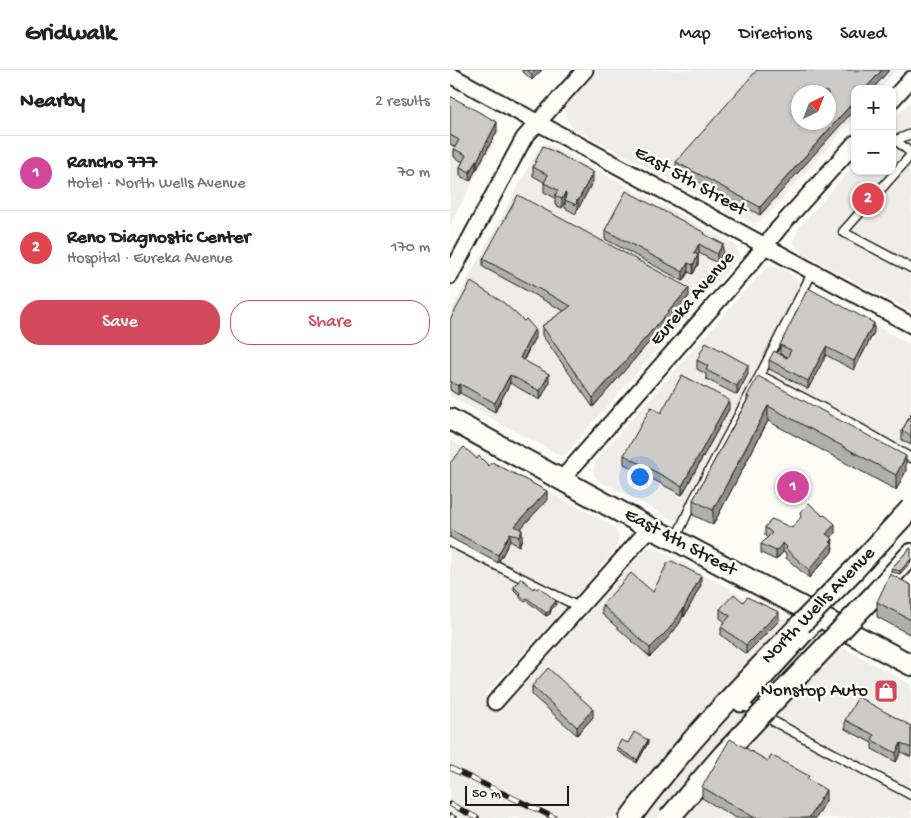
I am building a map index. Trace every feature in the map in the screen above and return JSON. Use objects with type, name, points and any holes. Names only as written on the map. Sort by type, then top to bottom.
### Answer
[{"type":"main road","name":"East 4th Street","points":[[450,419],[650,528],[911,665]]},
{"type":"main road","name":"North Wells Avenue","points":[[630,818],[649,792],[705,725],[911,508]]},
{"type":"main road","name":"North Wells Avenue","points":[[669,818],[724,755],[911,554]]},
{"type":"street","points":[[450,276],[524,138],[585,70]]},
{"type":"street","name":"East 5th Street","points":[[450,75],[911,325]]},
{"type":"street","points":[[896,96],[911,79]]},
{"type":"street","name":"Eureka Avenue","points":[[562,480],[752,262],[764,245],[851,147]]},
{"type":"street","points":[[741,704],[820,617],[911,523]]},
{"type":"street","points":[[496,702],[650,528]]},
{"type":"lane","points":[[896,138],[911,134]]},
{"type":"lane","points":[[896,140],[911,154],[843,232],[911,268]]},
{"type":"lane","points":[[675,540],[694,499],[813,271]]},
{"type":"lane","points":[[760,375],[844,419],[911,458]]},
{"type":"lane","points":[[450,542],[579,607]]},
{"type":"lane","points":[[741,704],[911,795]]},
{"type":"shaded area","points":[[598,70],[896,70],[883,85],[851,85],[851,122],[767,216],[759,222],[753,223],[571,127],[565,111],[568,104]]},
{"type":"shaded area","points":[[911,101],[911,311],[801,253],[794,240],[800,226],[851,169],[851,175],[896,175],[896,118]]},
{"type":"shaded area","points":[[450,104],[500,131],[450,225]]},
{"type":"shaded area","points":[[546,143],[734,244],[738,250],[736,260],[567,454],[561,456],[450,396],[450,312],[540,145]]},
{"type":"shaded area","points":[[777,267],[786,271],[812,292],[911,345],[911,458],[760,375],[682,524],[598,480],[594,474],[597,459],[761,273],[768,268]]},
{"type":"shaded area","points":[[450,440],[612,525],[617,530],[619,541],[615,550],[570,603],[484,695],[505,706],[640,556],[648,548],[654,547],[786,620],[791,625],[724,700],[748,715],[821,636],[911,685],[911,818],[450,818]]},
{"type":"building","points":[[527,70],[536,70],[532,74]]},
{"type":"building","points":[[757,70],[882,70],[869,85],[851,85],[851,105],[836,121],[836,85],[791,85],[791,130],[828,130],[760,207],[676,162]]},
{"type":"building","points":[[450,96],[497,122],[470,172],[460,167],[466,155],[454,149],[459,140],[450,135]]},
{"type":"building","points":[[543,146],[593,172],[576,205],[565,200],[565,193],[562,199],[555,196],[558,190],[544,183],[548,175],[533,167]]},
{"type":"building","points":[[626,191],[723,244],[717,254],[699,244],[694,253],[698,255],[693,265],[688,263],[683,272],[605,230]]},
{"type":"building","points":[[518,195],[689,288],[593,398],[542,326],[571,306],[483,259]]},
{"type":"building","points":[[471,282],[504,303],[524,321],[526,319],[535,329],[520,358],[549,374],[540,391],[510,375],[495,403],[460,384],[458,386],[450,381],[450,320]]},
{"type":"building","points":[[808,288],[874,323],[854,361],[826,347],[808,381],[769,360],[774,351],[787,358],[791,350],[780,345]]},
{"type":"building","points":[[706,342],[748,365],[737,386],[706,370],[708,366],[697,360]]},
{"type":"building","points":[[682,375],[729,400],[682,486],[624,455],[651,407],[661,413]]},
{"type":"building","points":[[758,376],[906,456],[896,475],[768,406],[713,510],[693,500],[749,397],[747,396]]},
{"type":"building","points":[[911,414],[911,436],[902,431]]},
{"type":"building","points":[[464,447],[477,459],[479,456],[489,466],[492,462],[547,491],[515,526],[522,530],[519,537],[510,533],[498,555],[450,528],[450,463]]},
{"type":"building","points":[[809,503],[822,516],[825,515],[835,524],[826,534],[833,539],[830,542],[832,543],[809,570],[786,549],[787,547],[783,543],[776,551],[761,544],[772,533],[765,527],[772,519],[792,528],[801,517],[800,512]]},
{"type":"building","points":[[910,548],[911,559],[900,571],[891,569]]},
{"type":"building","points":[[672,561],[701,576],[684,608],[669,629],[650,648],[602,605],[631,573],[653,592],[667,564]]},
{"type":"building","points":[[890,574],[911,585],[911,620],[877,602]]},
{"type":"building","points":[[521,578],[533,589],[534,587],[537,589],[539,587],[556,601],[550,611],[546,613],[527,598],[525,599],[520,595],[514,587]]},
{"type":"building","points":[[734,594],[743,602],[747,597],[779,612],[746,645],[721,627],[730,616],[720,609]]},
{"type":"building","points":[[548,668],[593,709],[577,727],[532,686]]},
{"type":"building","points":[[858,697],[911,726],[911,748],[901,743],[896,753],[872,740],[874,735],[845,720]]},
{"type":"building","points":[[634,732],[648,740],[637,760],[617,748],[621,740],[628,743]]},
{"type":"building","points":[[730,739],[768,761],[771,755],[809,776],[807,779],[826,790],[809,818],[755,818],[702,787]]},
{"type":"railway","points":[[450,768],[555,818]]},
{"type":"railway","points":[[450,804],[477,818]]},
{"type":"railway","points":[[450,816],[454,818]]},
{"type":"place","name":"Reno Diagnostic Center","points":[[868,199]]},
{"type":"place","name":"Rancho 777","points":[[793,487]]},
{"type":"place","name":"Nonstop Auto","points":[[886,691]]}]
